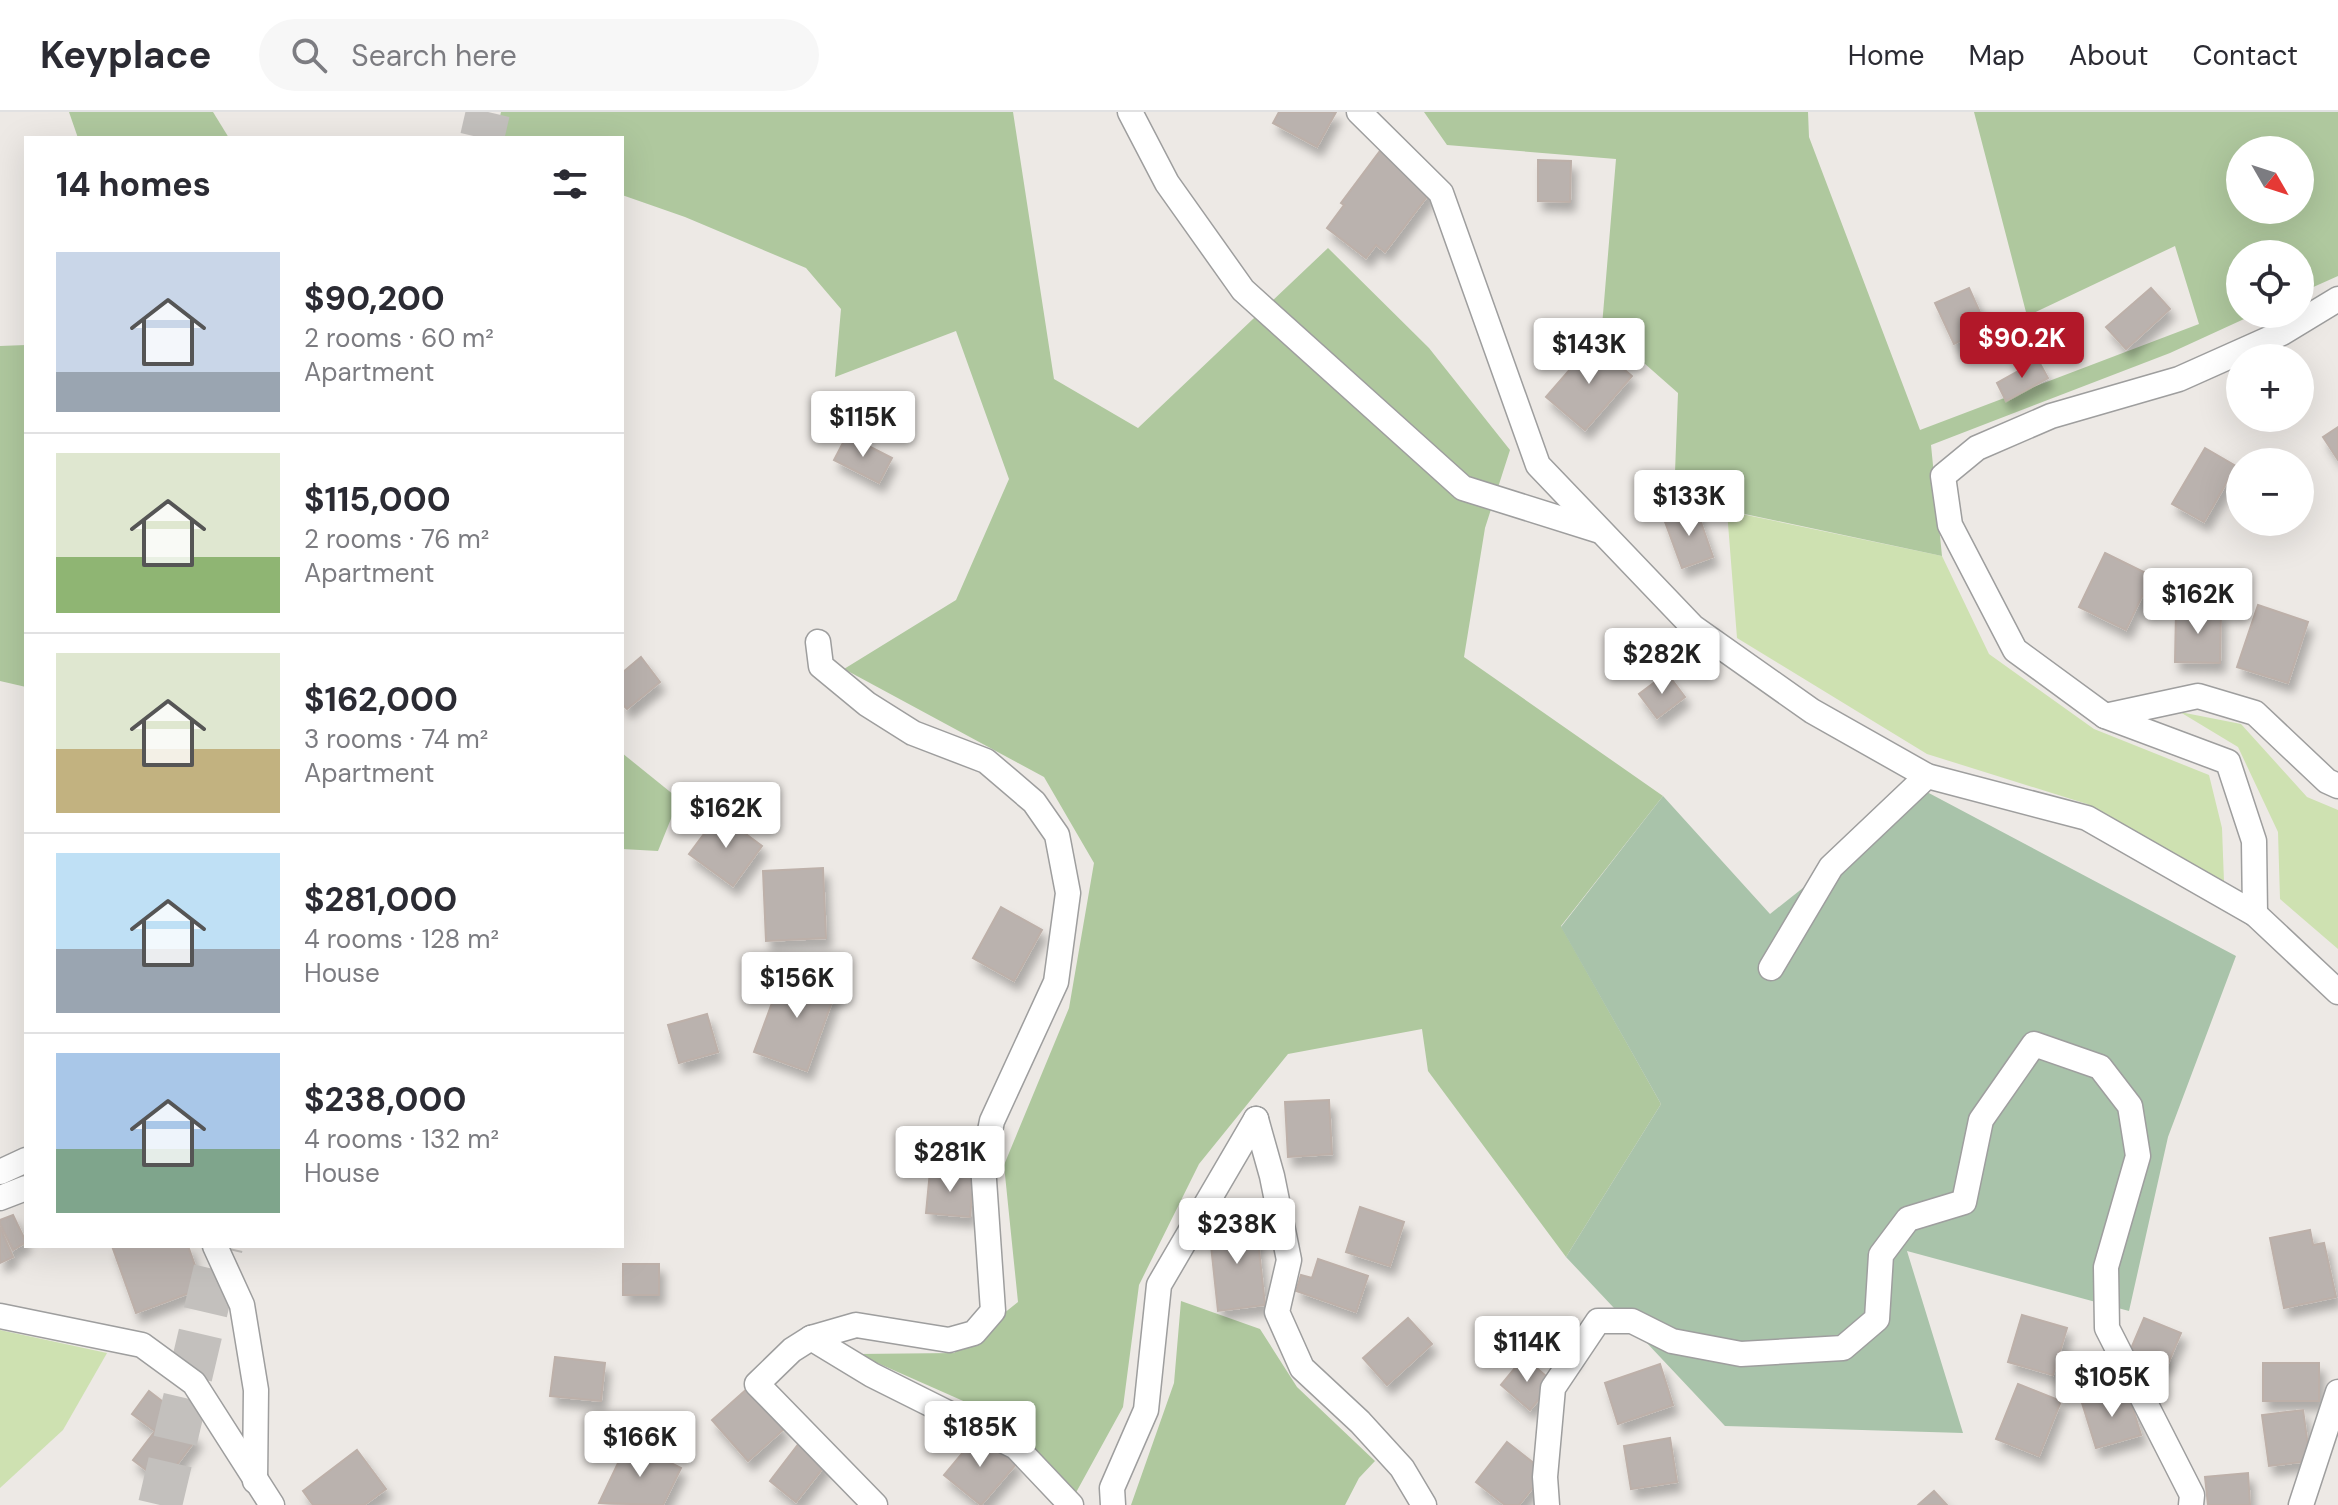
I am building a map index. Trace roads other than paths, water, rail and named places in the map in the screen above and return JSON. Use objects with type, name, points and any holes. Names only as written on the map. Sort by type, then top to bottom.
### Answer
[{"type":"street","points":[[1130,112],[1167,183],[1243,290],[1463,488],[1599,530]]},
{"type":"street","points":[[1359,112],[1441,193],[1538,465],[1693,627],[1812,711],[1927,776],[2087,818],[2255,914],[2338,992]]},
{"type":"street","points":[[2255,914],[2254,841],[2228,762],[2105,716],[2015,650],[1950,525],[1943,476],[1977,448],[2051,416],[2179,379],[2282,333],[2338,299]]},
{"type":"street","points":[[818,642],[821,666],[867,704],[913,733],[986,761],[1034,802],[1057,835],[1068,893],[1056,982],[992,1121],[983,1165],[993,1311],[974,1333],[949,1340],[856,1325],[811,1338],[792,1350],[757,1384],[875,1505]]},
{"type":"street","points":[[2105,716],[2198,696],[2255,713],[2327,781],[2338,786]]},
{"type":"street","points":[[1771,968],[1831,867],[1927,776]]},
{"type":"street","points":[[1547,1505],[1545,1477],[1553,1388],[1598,1321],[1632,1321],[1672,1341],[1741,1354],[1843,1348],[1877,1319],[1881,1255],[1908,1219],[1964,1202],[1981,1120],[2034,1044],[2100,1067],[2130,1106],[2138,1156],[2106,1267],[2107,1328],[2192,1495],[2191,1505]]},
{"type":"street","points":[[1113,1505],[1112,1488],[1146,1410],[1159,1285],[1256,1119],[1272,1176],[1289,1260],[1277,1312],[1302,1368],[1360,1422],[1402,1468],[1424,1505]]},
{"type":"street","points":[[0,1172],[24,1161]]},
{"type":"street","points":[[0,1198],[24,1189]]},
{"type":"street","points":[[216,1248],[242,1305],[256,1390],[255,1481]]},
{"type":"street","points":[[0,1316],[142,1345],[194,1383],[272,1505]]},
{"type":"street","points":[[811,1338],[872,1375],[1016,1447],[1071,1505]]},
{"type":"street","points":[[2301,1505],[2338,1392]]},
{"type":"tunnel","points":[[482,136],[488,112]]},
{"type":"tunnel","points":[[160,1505],[221,1248]]}]
